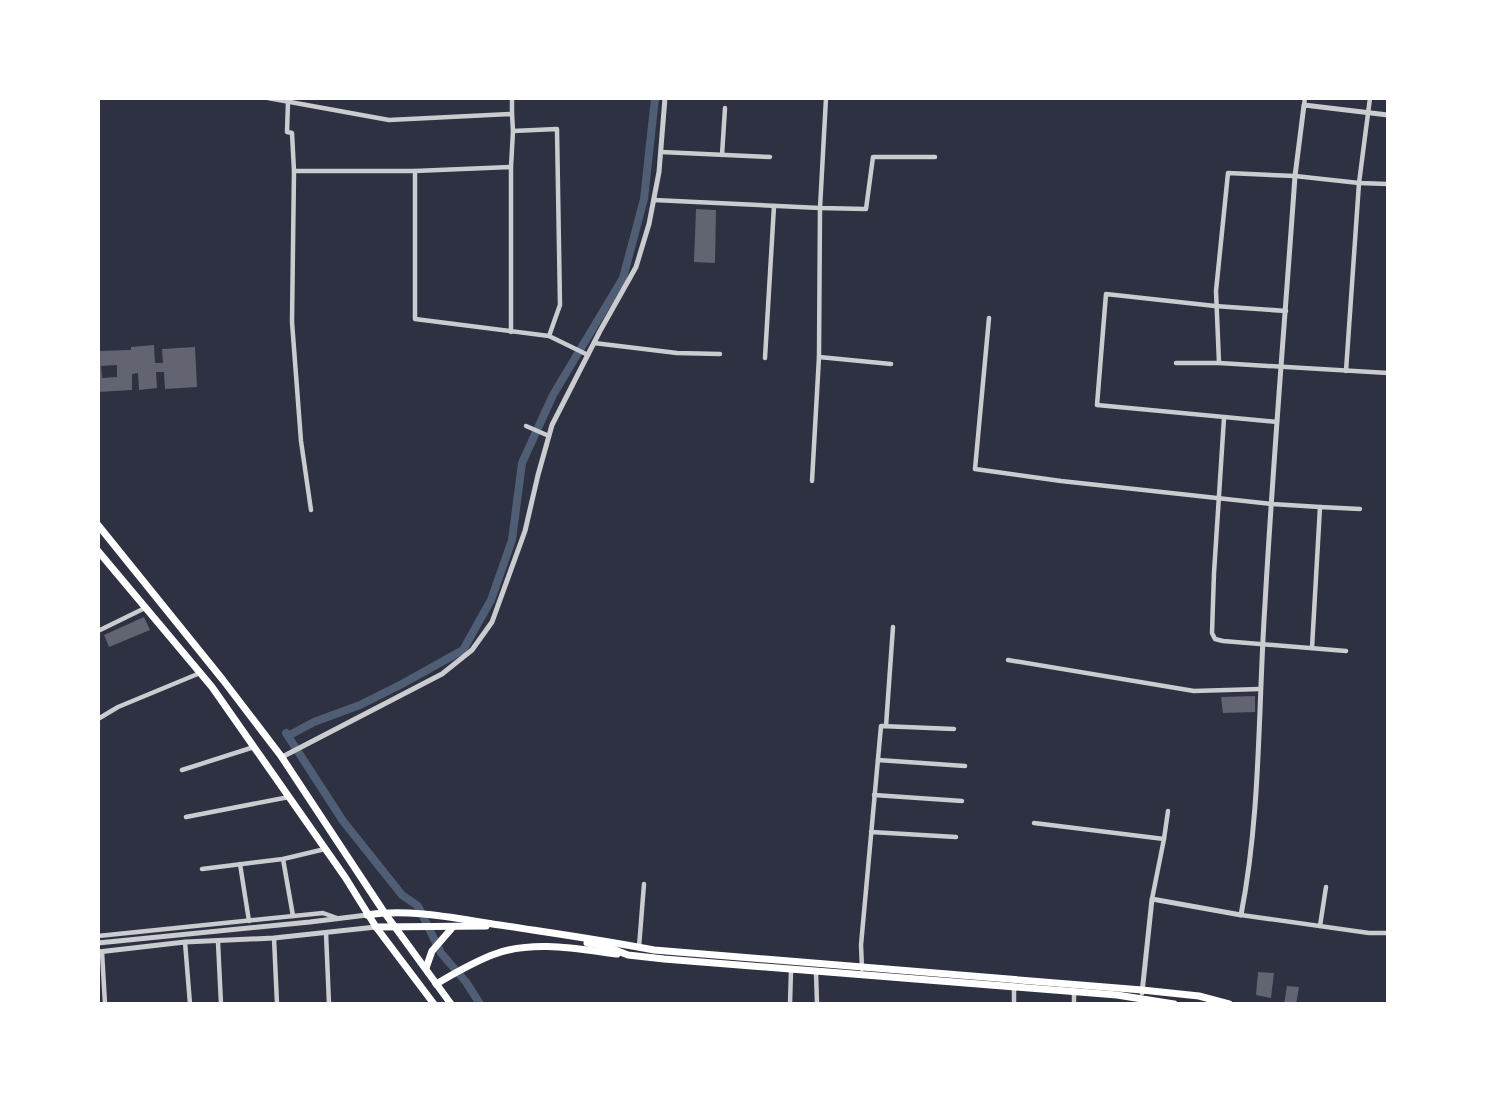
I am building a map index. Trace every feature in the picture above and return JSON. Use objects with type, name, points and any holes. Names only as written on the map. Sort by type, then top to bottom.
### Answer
[{"type":"main road","points":[[98,525],[282,757],[384,912],[425,968],[440,982],[451,1004]]},
{"type":"main road","points":[[98,551],[212,687],[290,796],[345,877],[367,915],[434,1004]]},
{"type":"main road","points":[[367,915],[384,912],[435,916],[654,950],[1074,992],[1123,1000],[1142,994],[1174,1004]]},
{"type":"main road","points":[[376,927],[485,926],[605,946],[630,955]]},
{"type":"main road","points":[[425,968],[432,951],[449,928]]},
{"type":"main road","points":[[630,955],[636,946]]},
{"type":"main road","points":[[440,982],[496,953],[521,948],[574,948],[816,972],[862,971],[1142,994],[1199,996],[1229,1004]]},
{"type":"street","points":[[268,98],[389,120],[512,114]]},
{"type":"street","points":[[511,332],[512,98]]},
{"type":"street","points":[[282,757],[442,674],[472,650],[492,622],[525,531],[552,425],[587,354],[636,267],[654,200],[665,98]]},
{"type":"street","points":[[812,481],[819,357],[820,208],[825,98]]},
{"type":"street","points":[[1241,915],[1252,836],[1295,176],[1305,98]]},
{"type":"street","points":[[1346,371],[1359,183],[1370,98]]},
{"type":"street","points":[[292,101],[287,132],[292,133],[294,171],[292,322],[301,441],[311,510]]},
{"type":"street","points":[[1304,105],[1388,115]]},
{"type":"street","points":[[722,155],[725,108]]},
{"type":"street","points":[[513,131],[557,129],[560,305],[548,336]]},
{"type":"street","points":[[661,152],[770,157]]},
{"type":"street","points":[[654,200],[866,209],[873,157],[935,157]]},
{"type":"street","points":[[294,171],[415,171],[511,167]]},
{"type":"street","points":[[415,171],[415,319],[548,336],[587,354]]},
{"type":"street","points":[[1219,363],[1215,306],[1228,173],[1388,184]]},
{"type":"street","points":[[765,358],[774,206]]},
{"type":"street","points":[[1278,422],[1097,405],[1106,294],[1286,311]]},
{"type":"street","points":[[989,318],[975,469],[1272,504],[1360,509]]},
{"type":"street","points":[[594,343],[677,353],[720,354]]},
{"type":"street","points":[[819,357],[891,364]]},
{"type":"street","points":[[1176,363],[1388,373]]},
{"type":"street","points":[[1224,418],[1212,634],[1215,639],[1223,641],[1346,651]]},
{"type":"street","points":[[528,427],[549,436]]},
{"type":"street","points":[[1312,648],[1320,507]]},
{"type":"street","points":[[98,631],[146,608]]},
{"type":"street","points":[[886,726],[893,626]]},
{"type":"street","points":[[1008,660],[1194,691],[1261,689]]},
{"type":"street","points":[[98,719],[118,707],[200,673]]},
{"type":"street","points":[[862,971],[861,945],[881,726],[954,729]]},
{"type":"street","points":[[182,770],[254,747]]},
{"type":"street","points":[[878,760],[965,766]]},
{"type":"street","points":[[874,795],[962,801]]},
{"type":"street","points":[[186,817],[290,796]]},
{"type":"street","points":[[1142,994],[1152,900],[1167,811]]},
{"type":"street","points":[[1034,822],[1164,839]]},
{"type":"street","points":[[871,832],[956,837]]},
{"type":"street","points":[[202,869],[284,859],[325,849]]},
{"type":"street","points":[[284,859],[293,916]]},
{"type":"street","points":[[240,864],[248,921]]},
{"type":"street","points":[[636,946],[644,884]]},
{"type":"street","points":[[1320,926],[1326,887]]},
{"type":"street","points":[[1152,900],[1369,933],[1388,933]]},
{"type":"street","points":[[98,936],[323,913],[338,918]]},
{"type":"street","points":[[98,943],[367,915]]},
{"type":"street","points":[[105,1004],[100,952],[185,942],[274,938],[376,927]]},
{"type":"street","points":[[326,933],[329,1004]]},
{"type":"street","points":[[274,938],[277,1004]]},
{"type":"street","points":[[185,942],[190,1004]]},
{"type":"street","points":[[218,942],[221,1004]]},
{"type":"street","points":[[790,1004],[791,970]]},
{"type":"street","points":[[816,972],[817,1004]]},
{"type":"street","points":[[1014,987],[1014,1004]]},
{"type":"street","points":[[1074,992],[1074,1004]]},
{"type":"building","points":[[696,209],[716,210],[715,263],[694,262]]},
{"type":"building","points":[[154,345],[155,363],[163,363],[162,349],[195,347],[197,387],[165,389],[164,372],[156,372],[157,388],[139,390],[138,373],[132,374],[132,390],[98,392],[98,351],[131,350],[131,347]],"holes":[[[117,365],[117,377],[102,378],[101,366]]]},
{"type":"building","points":[[144,617],[150,630],[109,647],[104,635]]},
{"type":"building","points":[[1255,696],[1255,712],[1223,713],[1221,697]]},
{"type":"building","points":[[1258,972],[1274,973],[1271,998],[1256,995]]},
{"type":"building","points":[[1287,986],[1299,987],[1296,1004],[1284,1004]]},
{"type":"waterway","points":[[288,736],[314,722],[360,705],[463,650],[491,600],[512,540],[522,463],[553,395],[623,278],[644,199],[655,98]]},
{"type":"waterway","points":[[286,733],[343,821],[402,895],[418,906],[441,953],[466,982],[480,1004]]}]
